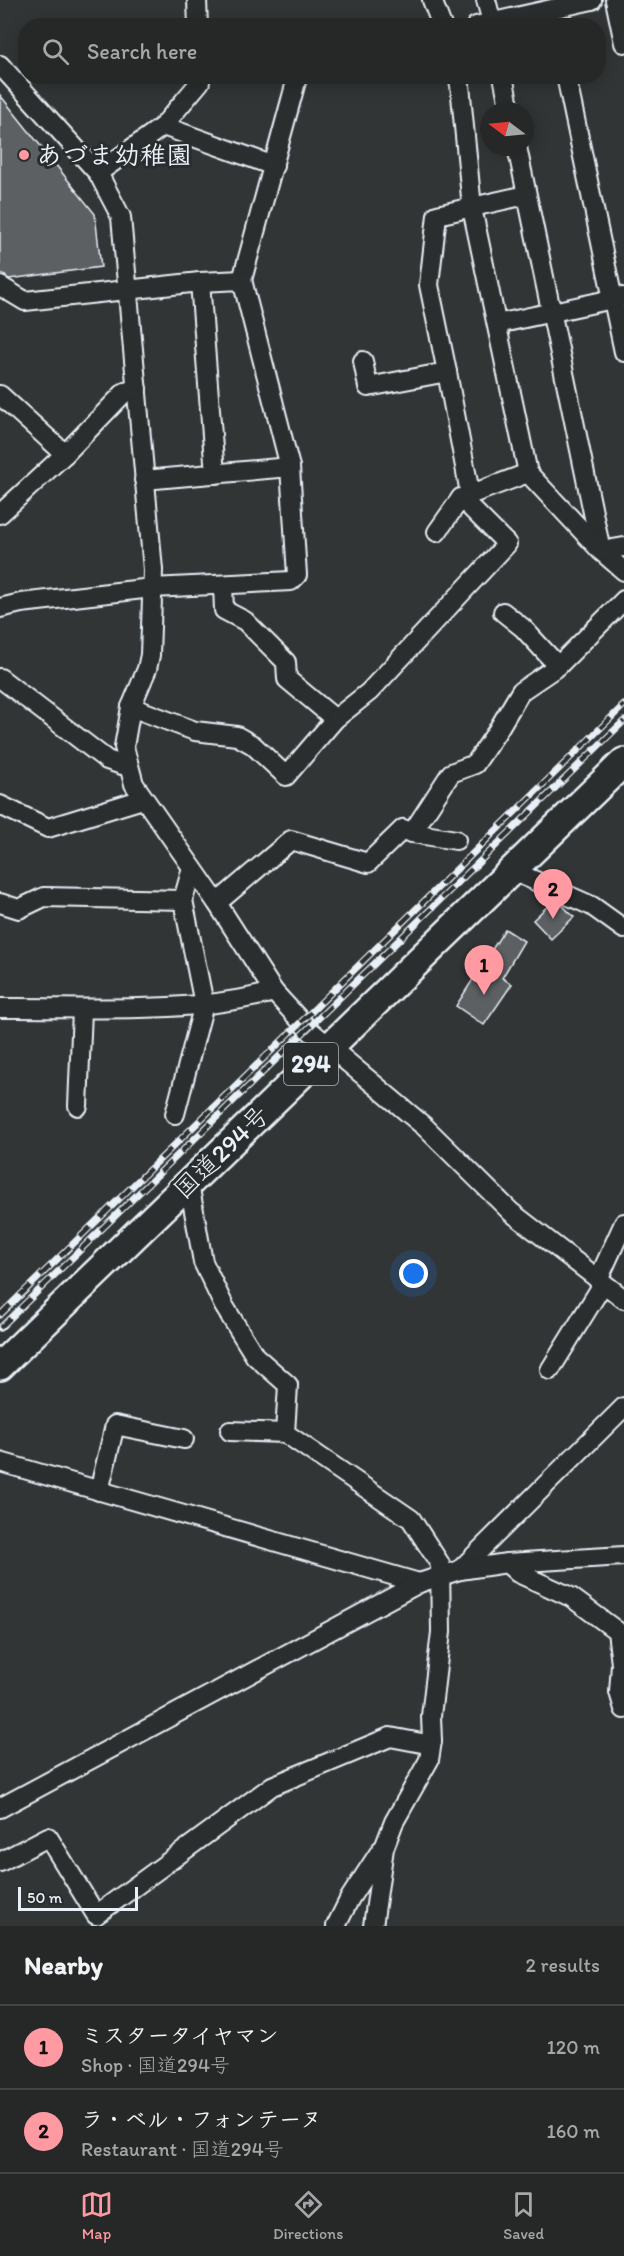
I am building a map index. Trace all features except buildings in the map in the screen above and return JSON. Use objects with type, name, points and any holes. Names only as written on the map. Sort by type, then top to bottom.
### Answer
[{"type":"highway","name":"国道294号","points":[[0,1366],[624,762]]},
{"type":"street","points":[[197,0],[198,18]]},
{"type":"street","points":[[432,0],[439,18]]},
{"type":"street","points":[[486,0],[487,18]]},
{"type":"street","points":[[520,18],[553,12],[592,0]]},
{"type":"street","points":[[615,0],[624,43]]},
{"type":"street","points":[[0,65],[98,173],[122,216],[153,570],[150,655],[147,669],[131,707],[124,747],[134,784],[217,903],[274,992],[328,1048],[425,1127],[511,1212],[624,1299]]},
{"type":"street","points":[[98,173],[163,126],[198,84]]},
{"type":"street","points":[[0,608],[21,603],[152,588],[291,581],[297,575],[290,467],[242,280],[295,84]]},
{"type":"street","points":[[460,84],[472,208],[528,473],[601,551],[624,571]]},
{"type":"street","points":[[505,84],[508,102]]},
{"type":"street","points":[[568,84],[618,298],[624,352]]},
{"type":"street","points":[[163,126],[274,166]]},
{"type":"street","points":[[519,156],[601,551]]},
{"type":"street","points":[[131,707],[195,731],[237,736],[253,745],[286,776],[335,718],[369,692],[507,544],[465,495],[447,372],[429,285],[437,214],[526,195]]},
{"type":"street","points":[[0,286],[25,301],[200,282],[242,280]]},
{"type":"street","points":[[200,282],[215,474]]},
{"type":"street","points":[[497,324],[618,298]]},
{"type":"street","points":[[363,361],[368,387],[382,392],[447,372]]},
{"type":"street","points":[[0,514],[65,454],[124,392],[137,388]]},
{"type":"street","points":[[0,395],[65,454]]},
{"type":"street","points":[[144,480],[290,467]]},
{"type":"street","points":[[437,532],[465,495],[528,473]]},
{"type":"street","points":[[601,551],[624,547]]},
{"type":"street","points":[[223,585],[224,610],[245,621],[286,662],[287,679],[335,718]]},
{"type":"street","points":[[412,833],[451,773],[475,764],[521,691],[558,666],[624,600]]},
{"type":"street","points":[[504,612],[523,628],[558,666]]},
{"type":"street","points":[[0,678],[107,760],[122,765],[128,764]]},
{"type":"street","points":[[0,806],[48,828],[143,799]]},
{"type":"street","points":[[217,903],[291,840],[368,863],[403,829],[412,833],[456,840]]},
{"type":"street","points":[[175,1114],[204,1004],[183,900],[192,868]]},
{"type":"street","points":[[513,871],[591,906],[624,929]]},
{"type":"street","points":[[0,903],[19,909],[44,897],[183,900]]},
{"type":"street","points":[[0,1008],[82,1010],[204,1004],[239,1001],[274,992]]},
{"type":"street","points":[[78,1106],[82,1010]]},
{"type":"street","points":[[189,1183],[203,1262],[224,1306],[255,1356],[288,1385],[285,1433]]},
{"type":"street","points":[[550,1370],[600,1282],[624,1223]]},
{"type":"street","points":[[460,1570],[624,1407]]},
{"type":"street","points":[[99,1491],[115,1425],[184,1439]]},
{"type":"street","points":[[230,1431],[285,1433],[411,1519],[440,1564],[441,1632],[429,1760],[394,1822],[387,1840],[379,1877],[373,1926]]},
{"type":"street","points":[[0,1462],[419,1584]]},
{"type":"street","points":[[0,1808],[419,1584],[460,1570],[507,1563],[624,1556]]},
{"type":"street","points":[[507,1563],[518,1573],[571,1597],[617,1631],[621,1664],[620,1692],[624,1709]]},
{"type":"street","points":[[0,1862],[48,1837],[96,1915],[272,1786],[390,1737],[427,1744],[432,1741]]},
{"type":"street","points":[[336,1926],[350,1898],[387,1840]]},
{"type":"railway","points":[[0,1315],[624,705]]},
{"type":"railway","points":[[0,1328],[624,721]]},
{"type":"place","name":"あづま幼稚園","points":[[24,155]]},
{"type":"place","name":"ラ・ベル・フォンテーヌ","points":[[553,919]]},
{"type":"place","name":"ミスタータイヤマン","points":[[484,995]]}]
